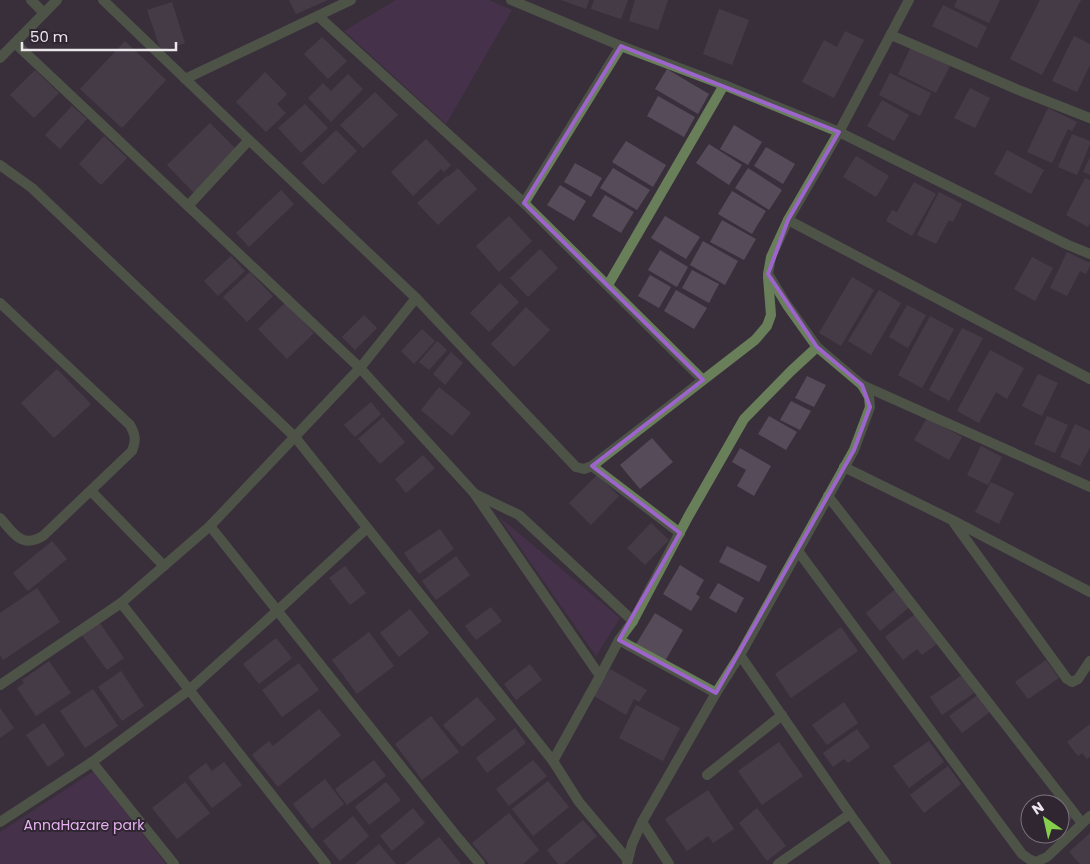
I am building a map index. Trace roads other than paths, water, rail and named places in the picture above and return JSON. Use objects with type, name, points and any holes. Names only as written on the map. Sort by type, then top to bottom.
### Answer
[{"type":"street","points":[[31,0],[44,13]]},
{"type":"street","points":[[0,58],[57,0]]},
{"type":"street","points":[[103,0],[416,298],[576,467],[584,469],[592,466],[755,340],[767,326],[771,315],[768,274],[770,257],[788,220],[839,132],[909,0]]},
{"type":"street","points":[[186,79],[351,0]]},
{"type":"street","points":[[511,0],[621,46],[839,132],[1090,254]]},
{"type":"street","points":[[318,16],[524,202],[703,380]]},
{"type":"street","points":[[891,35],[1021,91],[1090,118]]},
{"type":"street","points":[[15,43],[360,368],[474,493],[600,676]]},
{"type":"street","points":[[524,202],[621,46]]},
{"type":"street","points":[[608,285],[724,86]]},
{"type":"street","points":[[188,206],[249,140]]},
{"type":"street","points":[[0,165],[32,188],[295,436],[553,761],[579,802],[627,862]]},
{"type":"street","points":[[788,220],[1090,379]]},
{"type":"street","points":[[768,274],[787,305],[817,347],[862,385],[1090,487]]},
{"type":"street","points":[[2,681],[121,603],[210,526],[360,368],[416,298]]},
{"type":"street","points":[[0,303],[130,425],[136,441],[132,451],[43,536],[34,541],[25,541],[18,538],[0,518]]},
{"type":"street","points":[[553,761],[619,640],[633,621],[744,419],[817,347]]},
{"type":"street","points":[[627,862],[632,844],[642,822],[740,655],[854,450],[870,407],[869,397],[862,385]]},
{"type":"street","points":[[592,466],[680,533]]},
{"type":"street","points":[[844,467],[952,520],[1090,592]]},
{"type":"street","points":[[91,491],[164,566]]},
{"type":"street","points":[[474,493],[519,515],[633,621]]},
{"type":"street","points":[[828,496],[1082,823]]},
{"type":"street","points":[[952,520],[1067,679],[1072,682],[1078,679],[1090,661]]},
{"type":"street","points":[[210,526],[480,864]]},
{"type":"street","points":[[0,822],[92,762],[189,690],[367,528]]},
{"type":"street","points":[[798,550],[1022,854],[1036,862],[1046,858],[1090,816]]},
{"type":"street","points":[[121,603],[326,864]]},
{"type":"street","points":[[619,640],[716,693]]},
{"type":"street","points":[[740,655],[886,864]]},
{"type":"street","points":[[707,775],[782,715]]},
{"type":"street","points":[[92,762],[174,864]]},
{"type":"street","points":[[778,864],[850,814]]},
{"type":"street","points":[[642,822],[669,864]]},
{"type":"park label","name":"AnnaHazare park","points":[[84,825]]}]
